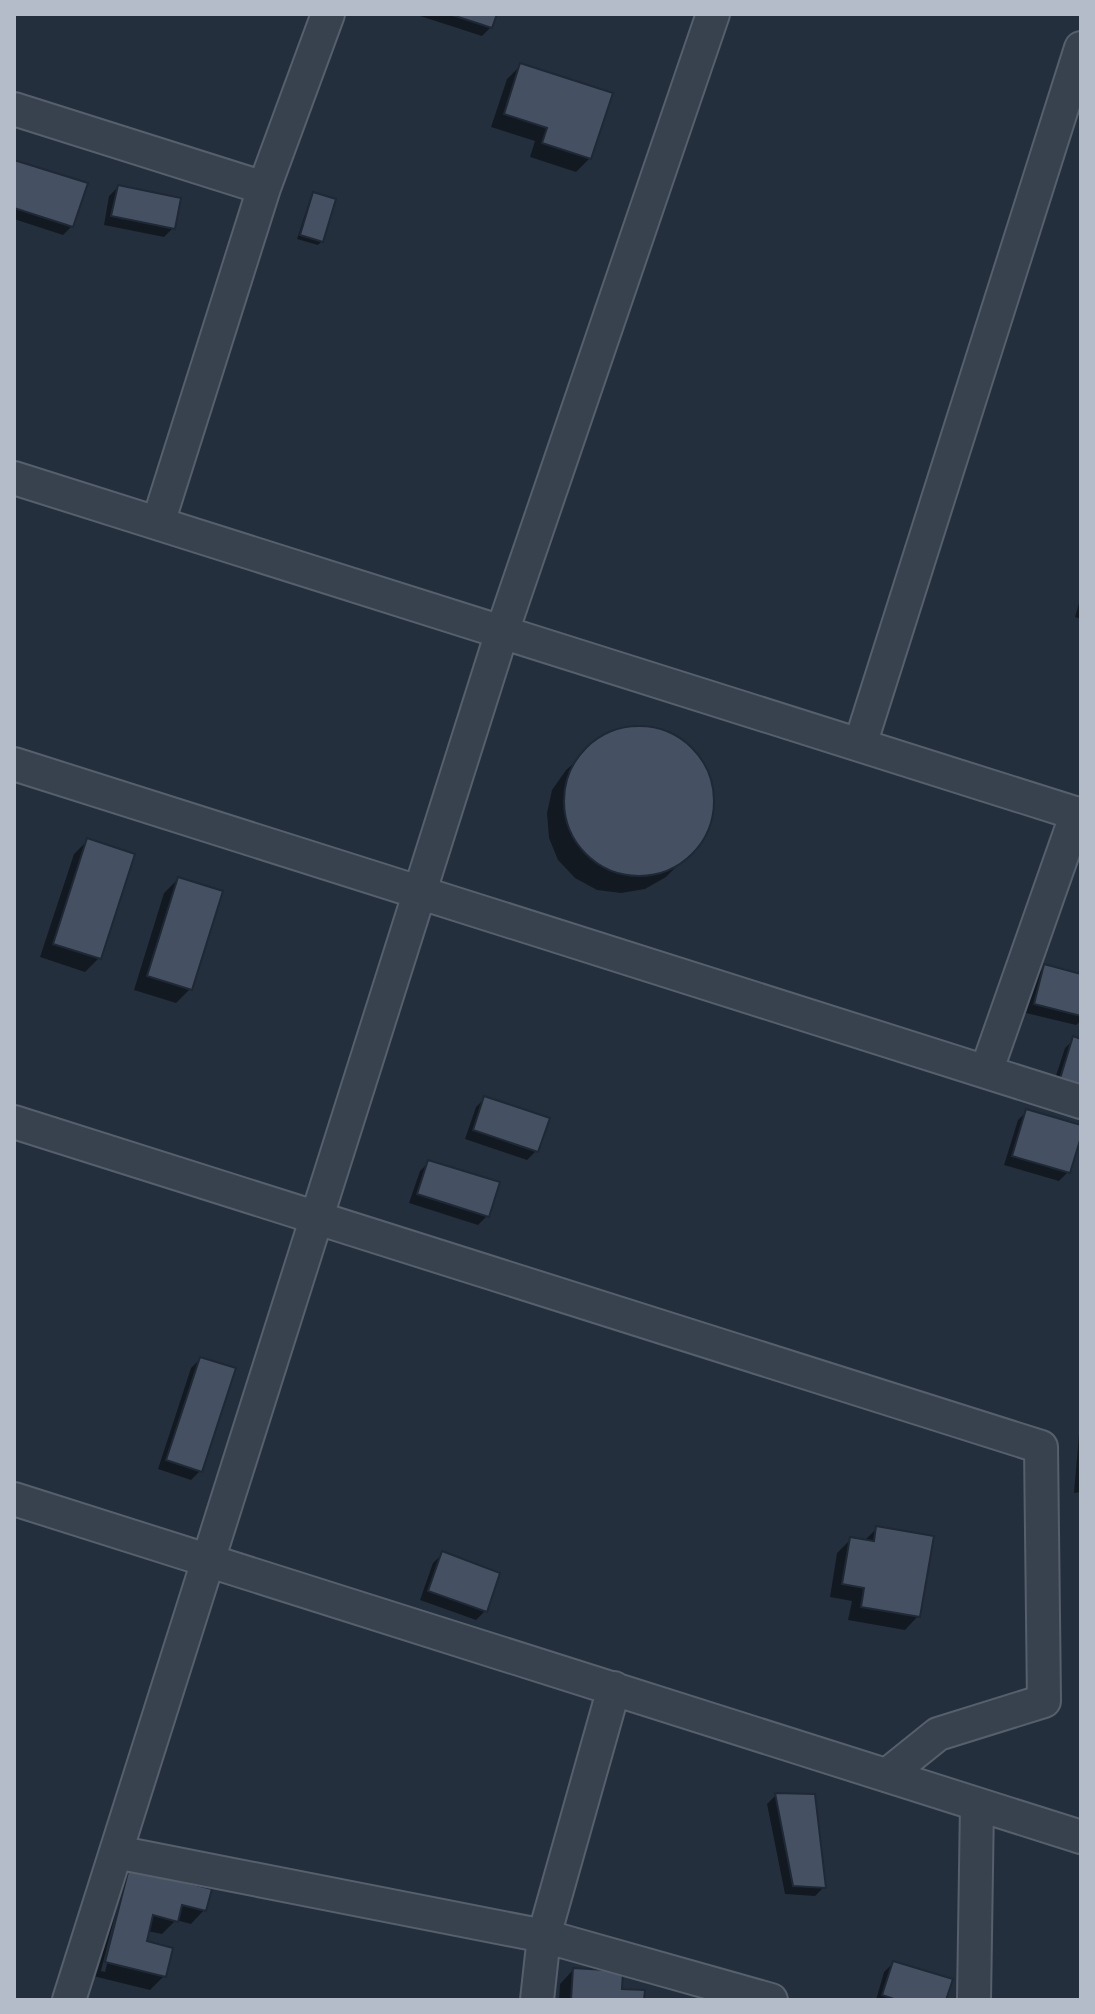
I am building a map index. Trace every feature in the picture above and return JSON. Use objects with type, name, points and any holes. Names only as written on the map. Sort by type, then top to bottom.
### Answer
[{"type":"street","points":[[158,523],[264,188],[328,14]]},
{"type":"street","points":[[69,2000],[502,632],[713,14]]},
{"type":"street","points":[[860,745],[1081,48]]},
{"type":"street","points":[[14,109],[264,188]]},
{"type":"street","points":[[14,478],[1079,814],[986,1072]]},
{"type":"street","points":[[14,764],[1081,1102]]},
{"type":"street","points":[[14,1122],[1041,1447],[1044,1701],[938,1734],[887,1775]]},
{"type":"street","points":[[14,1499],[1081,1837]]},
{"type":"street","points":[[537,2000],[544,1936],[614,1688]]},
{"type":"street","points":[[974,2000],[977,1804]]},
{"type":"street","points":[[116,1852],[544,1936],[771,2000]]},
{"type":"building","points":[[449,14],[497,14],[492,28]]},
{"type":"building","points":[[520,63],[613,93],[591,159],[542,143],[547,128],[504,114]]},
{"type":"building","points":[[14,160],[88,183],[73,227],[14,208]]},
{"type":"building","points":[[118,185],[181,198],[175,229],[111,216]]},
{"type":"building","points":[[313,192],[336,199],[323,242],[300,235]]},
{"type":"building","points":[[639,726],[668,732],[692,748],[708,772],[714,801],[708,830],[692,854],[668,870],[639,876],[610,870],[586,854],[570,830],[564,801],[570,772],[586,748],[610,732]]},
{"type":"building","points":[[87,838],[135,854],[101,959],[53,944]]},
{"type":"building","points":[[178,877],[223,891],[192,990],[147,976]]},
{"type":"building","points":[[1044,964],[1081,974],[1081,1016],[1034,1004]]},
{"type":"building","points":[[1073,1036],[1081,1039],[1081,1089],[1059,1082]]},
{"type":"building","points":[[484,1096],[550,1118],[538,1152],[473,1130]]},
{"type":"building","points":[[1026,1109],[1081,1125],[1081,1137],[1070,1173],[1012,1156]]},
{"type":"building","points":[[428,1160],[500,1182],[489,1217],[417,1194]]},
{"type":"building","points":[[200,1357],[236,1368],[202,1472],[166,1460]]},
{"type":"building","points":[[876,1526],[934,1536],[920,1617],[861,1607],[864,1588],[842,1584],[850,1537],[874,1541]]},
{"type":"building","points":[[442,1551],[500,1573],[487,1612],[428,1591]]},
{"type":"building","points":[[775,1793],[815,1794],[826,1888],[793,1886]]},
{"type":"building","points":[[129,1868],[212,1889],[206,1911],[182,1905],[178,1922],[153,1915],[147,1941],[173,1948],[166,1977],[105,1962]]},
{"type":"building","points":[[893,1961],[953,1979],[946,2000],[897,2000],[882,1995]]},
{"type":"building","points":[[573,1968],[623,1971],[622,1989],[645,1990],[644,2000],[571,2000]]}]
